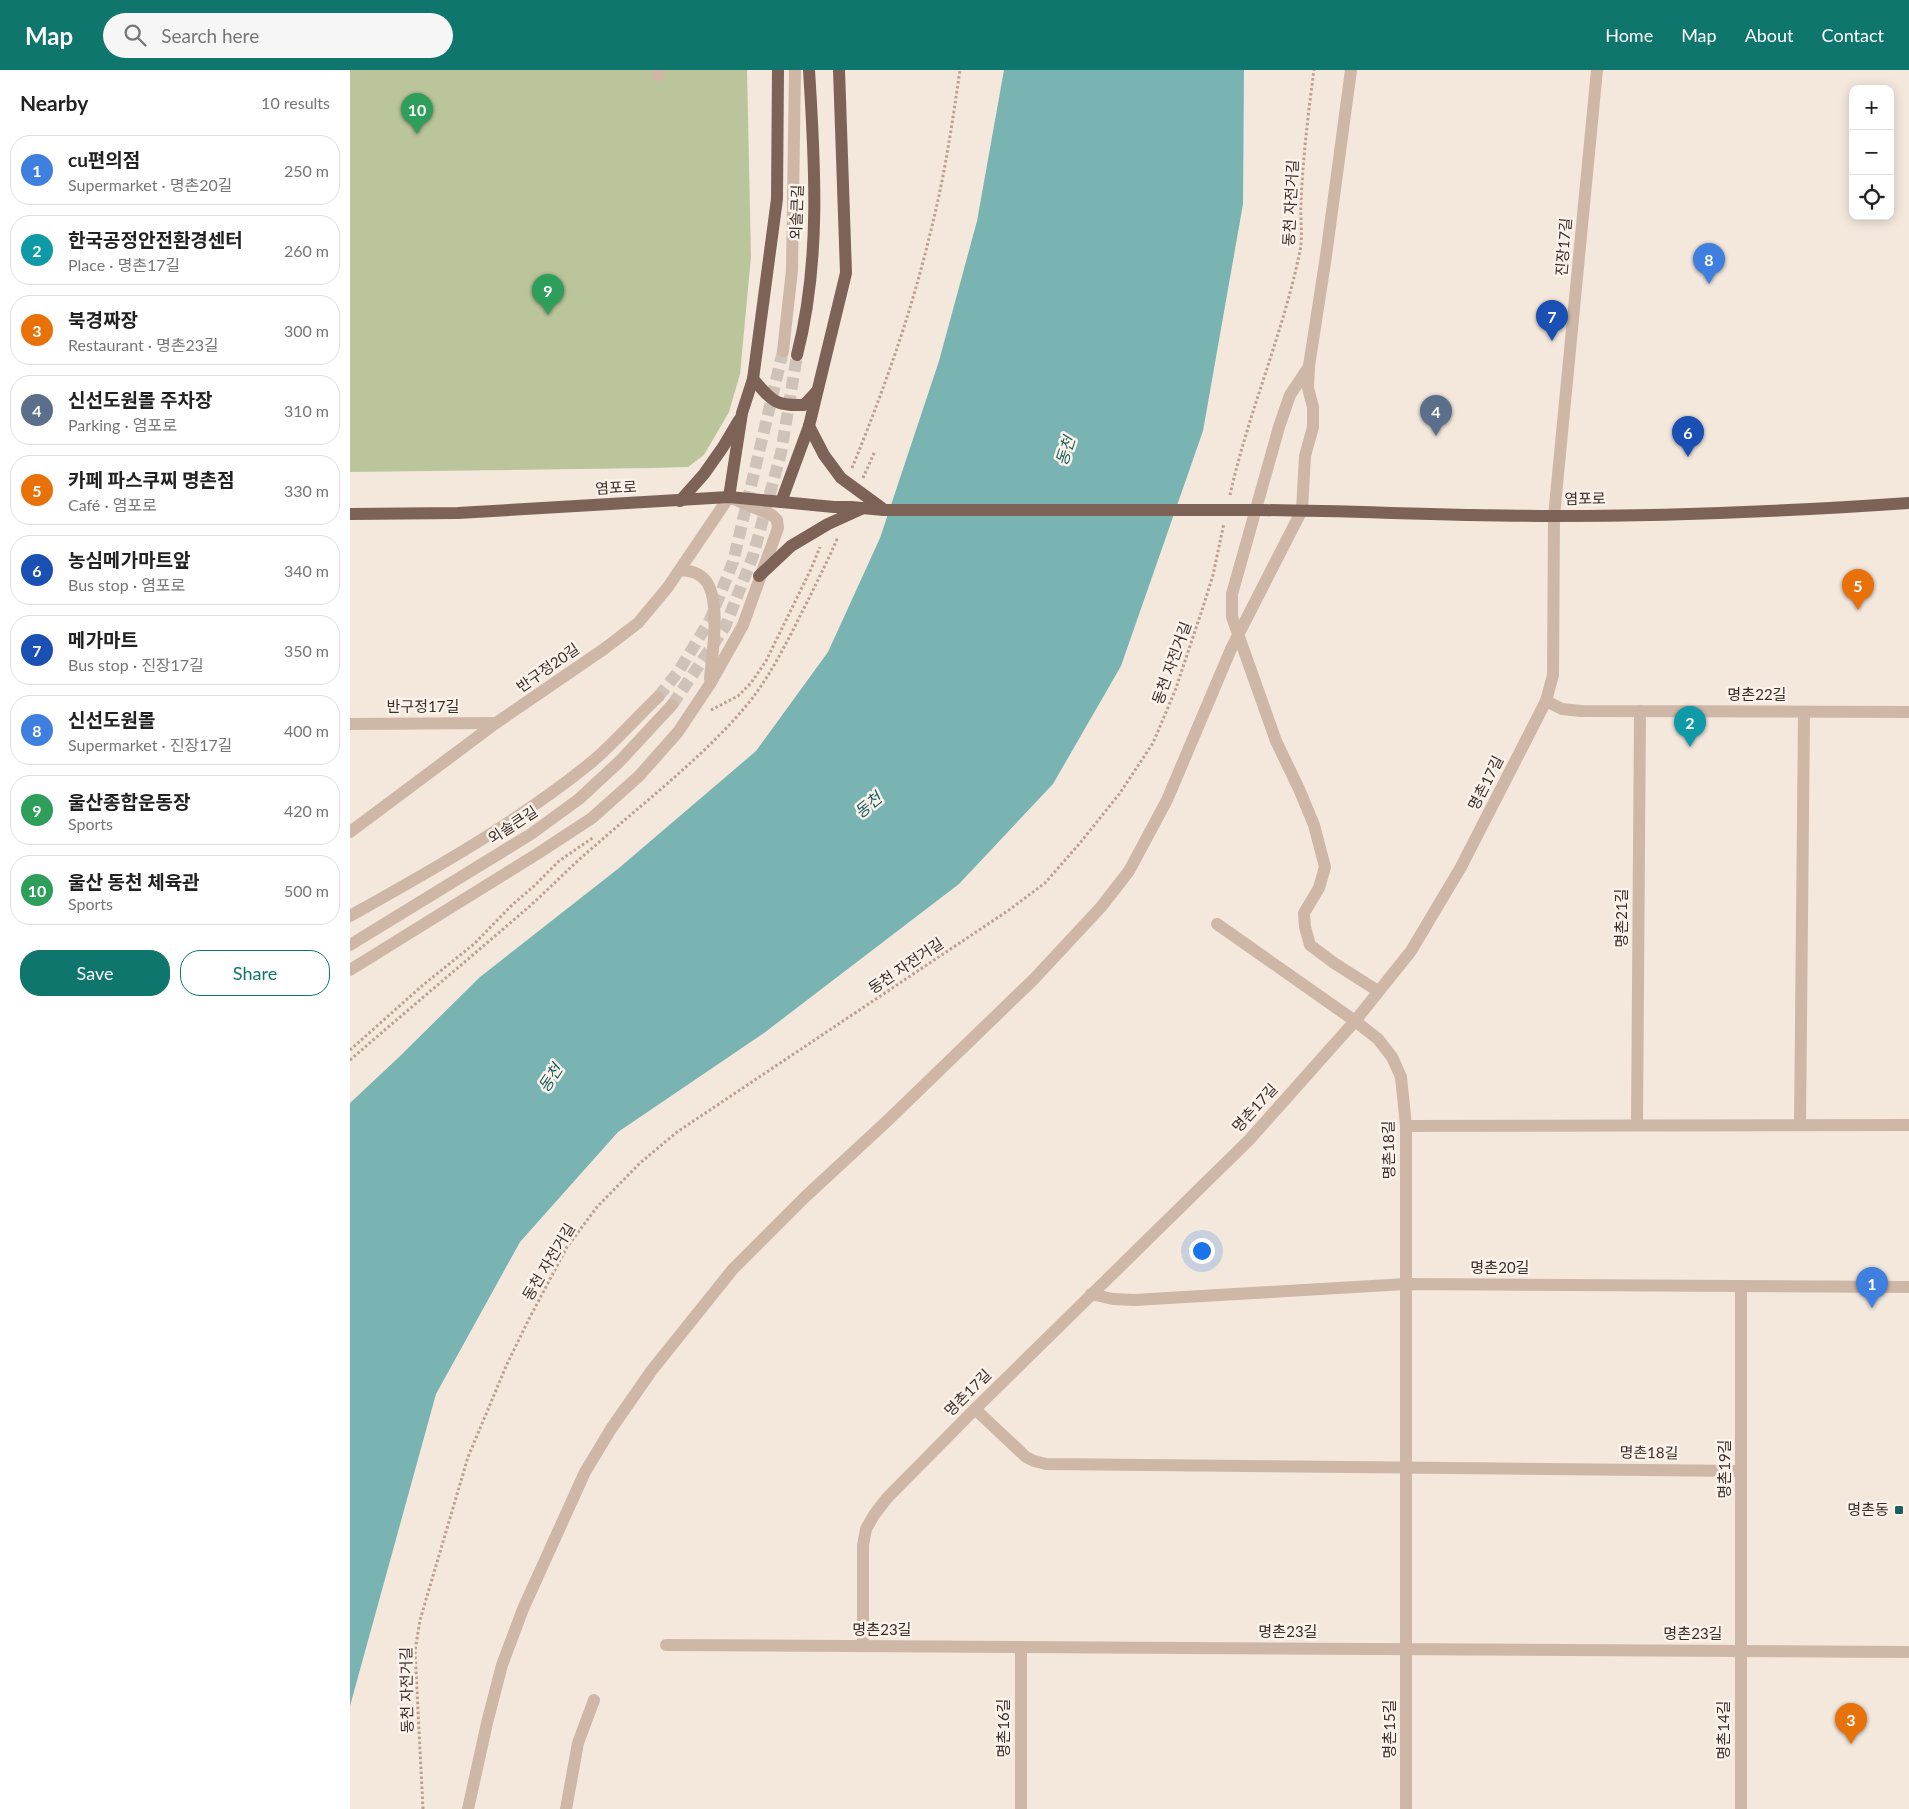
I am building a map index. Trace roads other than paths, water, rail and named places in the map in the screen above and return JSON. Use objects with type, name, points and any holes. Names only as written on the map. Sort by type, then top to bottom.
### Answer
[{"type":"main road","name":"외솔큰길","points":[[797,354],[806,320],[813,236],[815,165],[810,70]]},
{"type":"main road","points":[[781,502],[810,426],[846,273],[840,70]]},
{"type":"main road","points":[[729,497],[742,413],[753,379],[777,199],[777,71]]},
{"type":"main road","points":[[753,379],[771,400],[787,405],[804,405],[817,391]]},
{"type":"main road","points":[[680,501],[704,474],[723,448],[742,413]]},
{"type":"main road","points":[[810,426],[824,455],[841,478],[884,510]]},
{"type":"main road","name":"염포로","points":[[350,514],[458,513],[729,497],[834,508],[884,510],[1302,510],[1554,516],[1758,511],[1909,503]]},
{"type":"main road","points":[[759,576],[790,546],[828,524],[866,508]]},
{"type":"street","points":[[783,351],[792,270],[795,70]]},
{"type":"street","points":[[468,1809],[502,1665],[523,1609],[585,1472],[611,1429],[652,1370],[733,1269],[805,1197],[885,1123],[1034,979],[1101,907],[1128,871],[1167,800],[1238,634],[1302,510],[1305,456],[1313,427],[1313,407],[1308,388],[1309,366],[1351,70]]},
{"type":"street","name":"진장17길","points":[[1554,516],[1597,70]]},
{"type":"street","points":[[1309,366],[1290,395],[1279,427],[1232,594],[1232,617],[1276,741],[1314,825],[1325,867],[1319,888],[1304,914],[1310,945],[1378,991]]},
{"type":"street","points":[[350,970],[592,818],[639,776],[678,732],[710,684],[743,625],[759,576],[778,528],[777,520],[772,515],[729,497]]},
{"type":"street","name":"반구정20길","points":[[350,832],[496,723],[604,649],[638,623],[668,587],[729,497]]},
{"type":"street","name":"명촌17길","points":[[863,1646],[863,1544],[866,1529],[887,1498],[1249,1140],[1355,1021],[1410,951],[1461,867],[1546,702],[1553,675],[1554,516]]},
{"type":"street","points":[[680,570],[692,571],[703,577],[713,596],[714,620],[710,684]]},
{"type":"street","points":[[350,916],[418,878],[500,828],[593,760],[658,697]]},
{"type":"street","name":"명촌22길","points":[[1546,702],[1562,709],[1909,712]]},
{"type":"street","name":"외솔큰길","points":[[350,945],[531,834],[579,799],[620,760],[672,705]]},
{"type":"street","name":"명촌21길","points":[[1637,1126],[1640,711]]},
{"type":"street","points":[[1800,1126],[1804,712]]},
{"type":"street","name":"반구정17길","points":[[350,724],[496,723]]},
{"type":"street","name":"명촌18길","points":[[1217,924],[1378,1039],[1392,1057],[1401,1077],[1406,1126],[1406,1649]]},
{"type":"street","points":[[1406,1126],[1909,1126]]},
{"type":"street","name":"명촌20길","points":[[1092,1294],[1113,1299],[1134,1300],[1406,1284],[1909,1287]]},
{"type":"street","name":"명촌19길","points":[[1740,1651],[1741,1286]]},
{"type":"street","points":[[975,1409],[1026,1457],[1046,1464],[1406,1467]]},
{"type":"street","name":"명촌18길","points":[[1406,1467],[1741,1470]]},
{"type":"street","name":"명촌23길","points":[[666,1645],[1909,1652]]},
{"type":"street","name":"명촌16길","points":[[1020,1647],[1020,1809]]},
{"type":"street","name":"명촌15길","points":[[1406,1649],[1406,1809]]},
{"type":"street","name":"명촌14길","points":[[1740,1651],[1740,1809]]},
{"type":"street","points":[[566,1809],[578,1744],[594,1700]]},
{"type":"water","name":"동천","points":[[1004,70],[1244,70],[1243,204],[1203,431],[1121,666],[1053,784],[959,884],[764,1033],[618,1132],[520,1242],[436,1394],[350,1706],[350,1103],[480,977],[619,868],[756,751],[828,652],[880,538],[939,361],[977,221]]},
{"type":"tunnel","points":[[658,697],[678,672],[710,620],[733,562],[783,351]]},
{"type":"tunnel","points":[[672,705],[725,627],[753,556],[781,453],[797,355]]},
{"type":"place","name":"울산 동천 체육관","points":[[417,134]]},
{"type":"place","name":"신선도원몰","points":[[1709,284]]},
{"type":"place","name":"울산종합운동장","points":[[548,315]]},
{"type":"place","name":"메가마트","points":[[1552,341]]},
{"type":"place","name":"신선도원몰 주차장","points":[[1436,436]]},
{"type":"place","name":"농심메가마트앞","points":[[1688,457]]},
{"type":"place","name":"카페 파스쿠찌 명촌점","points":[[1858,610]]},
{"type":"place","name":"한국공정안전환경센터","points":[[1690,747]]},
{"type":"place","name":"cu편의점","points":[[1872,1308]]},
{"type":"place","name":"명촌동","points":[[1899,1510]]},
{"type":"place","name":"북경짜장","points":[[1851,1744]]}]
